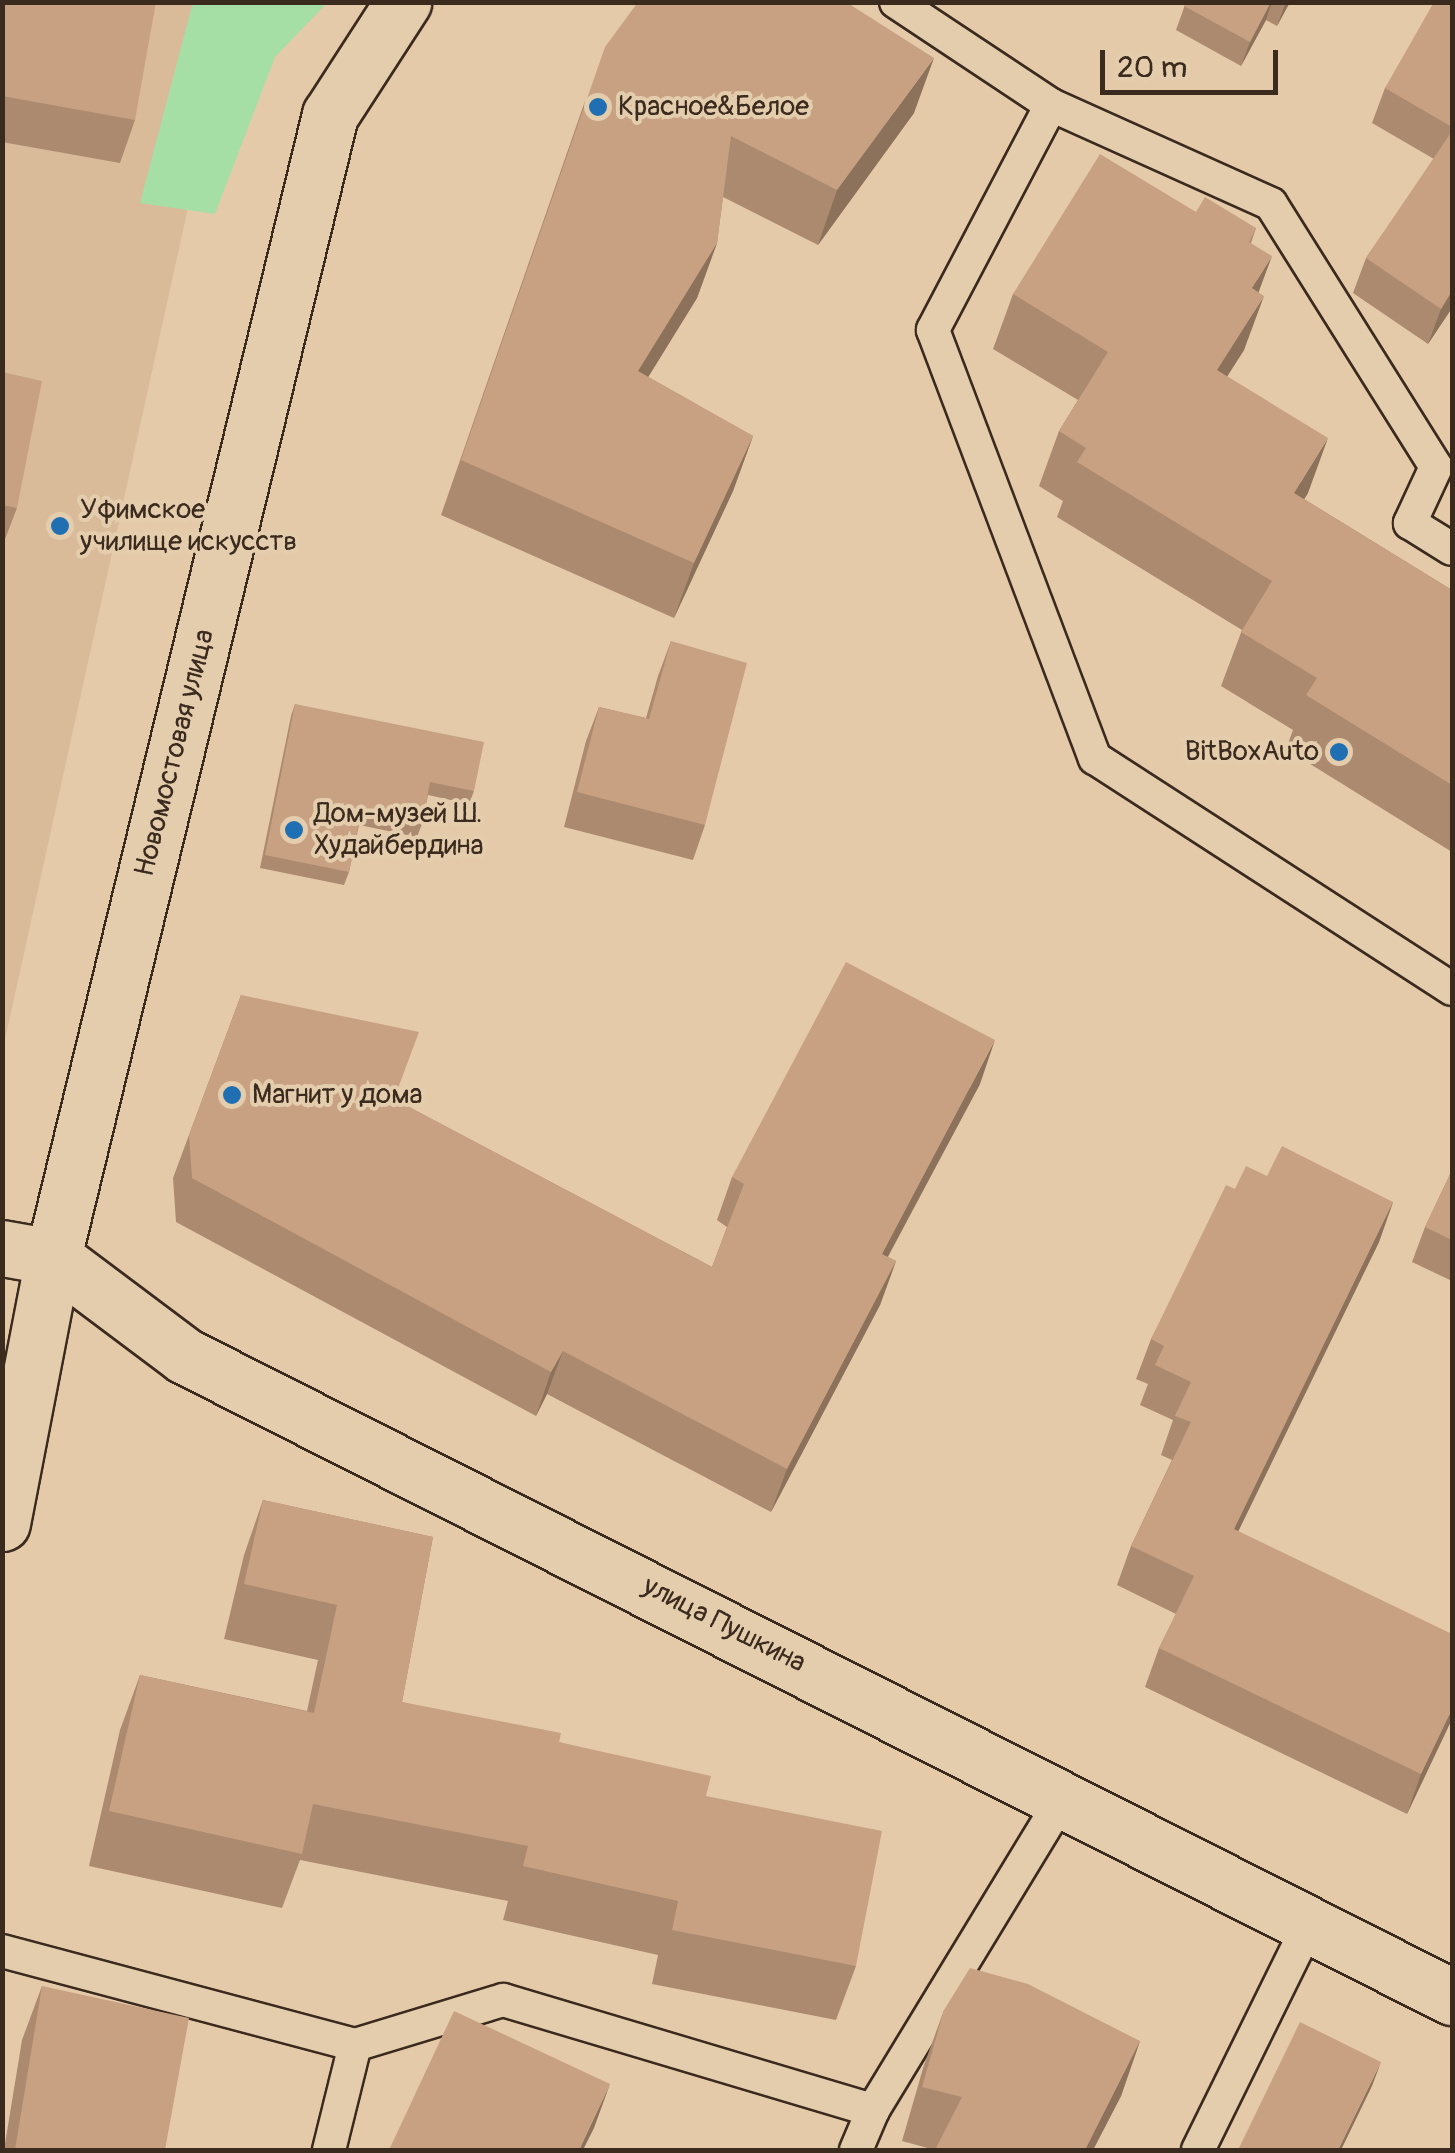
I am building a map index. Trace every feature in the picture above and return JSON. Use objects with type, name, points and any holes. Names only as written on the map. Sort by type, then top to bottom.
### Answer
[{"type":"street","name":"Новомостовая улица","points":[[2,1523],[28,1253],[330,115],[402,2]]},
{"type":"street","name":"улица Пушкина","points":[[28,1253],[185,1356],[1452,1997]]},
{"type":"lane","points":[[896,2],[1051,105],[1271,204],[1436,467],[1410,523],[1452,549]]},
{"type":"lane","points":[[1051,105],[933,330],[1095,758],[1452,989]]},
{"type":"lane","points":[[856,2150],[873,2110],[1063,1798]]},
{"type":"lane","points":[[1198,2150],[1308,1924]]},
{"type":"lane","points":[[2,1950],[354,2045],[503,2000],[873,2110]]},
{"type":"lane","points":[[329,2150],[354,2045]]},
{"type":"shaded area","name":"Уфимское училище искусств","points":[[3,3],[233,3],[3,1049]]},
{"type":"green space","points":[[193,2],[327,3],[275,57],[215,214],[140,203]]},
{"type":"building","points":[[2,2],[156,2],[135,120],[2,96]]},
{"type":"building","points":[[638,2],[846,2],[934,58],[837,190],[731,136],[717,243],[638,371],[753,436],[694,563],[461,460],[605,47]]},
{"type":"building","points":[[1186,2],[1271,2],[1250,42],[1184,6]]},
{"type":"building","points":[[1434,2],[1452,6],[1452,127],[1385,88]]},
{"type":"building","points":[[1452,131],[1452,291],[1441,309],[1366,258]]},
{"type":"building","points":[[1100,154],[1196,212],[1205,197],[1256,228],[1249,242],[1272,256],[1252,288],[1264,296],[1217,370],[1328,438],[1294,493],[1452,590],[1452,785],[1306,695],[1317,678],[1241,632],[1272,581],[1077,462],[1086,448],[1059,431],[1108,352],[1013,294]]},
{"type":"building","points":[[2,372],[42,381],[17,508],[2,505]]},
{"type":"building","points":[[671,641],[747,663],[705,825],[577,792],[599,707],[649,719]]},
{"type":"building","points":[[295,704],[484,742],[474,791],[430,782],[422,824],[361,812],[349,872],[265,855]]},
{"type":"building","points":[[846,962],[995,1040],[882,1254],[896,1261],[787,1469],[563,1351],[551,1372],[192,1178],[189,1135],[241,995],[419,1032],[394,1099],[712,1267],[744,1184],[732,1177]]},
{"type":"building","points":[[1282,1146],[1393,1202],[1234,1529],[1452,1634],[1452,1709],[1421,1774],[1159,1648],[1194,1576],[1131,1546],[1191,1422],[1175,1416],[1191,1382],[1155,1365],[1164,1346],[1151,1339],[1226,1185],[1235,1189],[1246,1166],[1267,1176]]},
{"type":"building","points":[[1452,1170],[1452,1240],[1425,1227]]},
{"type":"building","points":[[263,1500],[433,1537],[402,1702],[561,1733],[559,1742],[711,1776],[706,1796],[882,1831],[856,1966],[672,1930],[678,1901],[523,1866],[528,1846],[313,1804],[302,1854],[109,1811],[140,1675],[314,1713],[337,1605],[244,1584]]},
{"type":"building","points":[[970,1968],[1028,1984],[1140,2041],[1085,2150],[935,2150],[962,2097],[922,2087],[944,2010]]},
{"type":"building","points":[[42,1986],[189,2018],[165,2150],[15,2150]]},
{"type":"building","points":[[454,2011],[610,2084],[579,2150],[389,2150]]},
{"type":"building","points":[[1300,2022],[1381,2062],[1338,2150],[1238,2150]]},
{"type":"place","name":"Красное&Белое","points":[[598,107]]},
{"type":"place","name":"Уфимское училище искусств","points":[[60,526]]},
{"type":"place","name":"BitBoxAuto","points":[[1339,752]]},
{"type":"place","name":"Дом-музей Ш. Худайбердина","points":[[294,830]]},
{"type":"place","name":"Магнит у дома","points":[[232,1095]]}]
